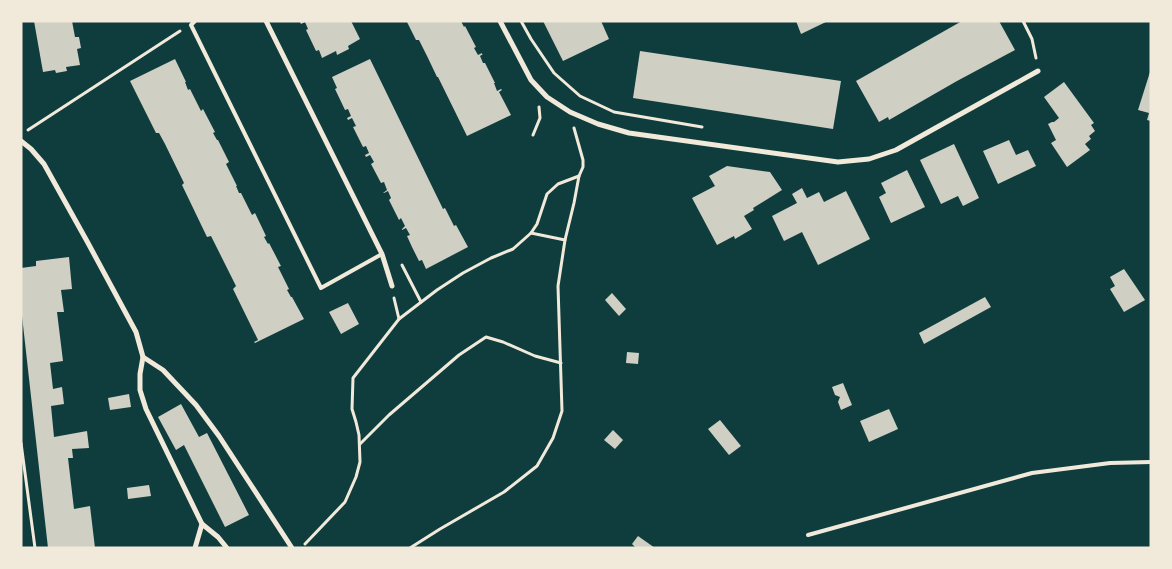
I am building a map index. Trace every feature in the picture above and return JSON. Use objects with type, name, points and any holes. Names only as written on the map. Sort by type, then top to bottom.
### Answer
[{"type":"street","points":[[266,21],[382,254],[392,286]]},
{"type":"street","points":[[500,21],[531,80],[547,97],[570,112],[598,124],[629,133],[838,162],[868,159],[896,150],[1038,71]]},
{"type":"street","points":[[21,141],[44,164],[136,332],[143,357],[140,390],[146,409],[202,524],[218,537],[227,548]]},
{"type":"street","points":[[143,357],[163,370],[196,405],[219,436],[292,548]]},
{"type":"street","points":[[195,548],[202,524]]},
{"type":"lane","points":[[195,21],[191,26],[321,288],[382,254]]},
{"type":"lane","points":[[808,535],[1032,473],[1101,464],[1151,462]]},
{"type":"path","points":[[521,21],[554,73],[580,96],[614,112],[702,127]]},
{"type":"path","points":[[1023,21],[1032,39],[1038,71]]},
{"type":"path","points":[[21,134],[164,41],[191,26]]},
{"type":"path","points":[[410,548],[504,492],[537,466],[553,438],[562,411],[558,286],[564,240],[579,176],[583,167],[583,160],[570,112]]},
{"type":"path","points":[[302,548],[345,502],[356,477],[360,462],[359,436],[352,409],[353,378],[398,319],[443,285],[491,258],[513,249],[531,233],[537,224],[547,194],[558,184],[579,176]]},
{"type":"path","points":[[531,233],[564,240]]},
{"type":"path","points":[[392,286],[398,319]]},
{"type":"path","points":[[359,444],[445,366],[486,337],[535,356],[561,363]]},
{"type":"path","points":[[21,443],[35,548]]},
{"type":"building","points":[[34,21],[72,21],[75,37],[79,37],[81,48],[77,49],[80,65],[66,67],[67,71],[56,73],[55,70],[43,72]]},
{"type":"building","points":[[351,21],[360,39],[348,46],[349,49],[337,55],[336,51],[322,58],[319,50],[316,51],[306,30],[308,29],[305,22],[301,24],[300,22]]},
{"type":"building","points":[[461,21],[476,47],[474,48],[478,55],[483,54],[480,56],[483,63],[485,63],[495,83],[497,91],[502,90],[499,92],[511,115],[467,136],[419,40],[416,40],[407,22]]},
{"type":"building","points":[[543,21],[601,21],[609,39],[563,61]]},
{"type":"building","points":[[796,21],[828,21],[801,34]]},
{"type":"building","points":[[962,21],[999,21],[1015,50],[889,120],[888,117],[879,122],[856,81]]},
{"type":"building","points":[[640,51],[841,81],[833,129],[633,98]]},
{"type":"building","points":[[175,59],[188,90],[190,89],[201,111],[203,109],[215,132],[213,133],[229,162],[226,164],[239,193],[241,193],[252,215],[255,213],[266,236],[264,237],[281,266],[278,267],[289,289],[287,290],[304,319],[255,343],[258,340],[233,289],[236,286],[211,236],[207,237],[165,144],[159,133],[156,133],[130,81]]},
{"type":"building","points":[[370,59],[443,209],[445,208],[468,247],[426,269],[422,260],[419,261],[412,247],[407,236],[410,235],[406,228],[402,230],[405,226],[401,218],[399,220],[389,200],[391,198],[388,191],[383,193],[387,190],[384,182],[381,183],[371,164],[374,162],[370,155],[366,157],[365,155],[369,153],[366,146],[363,147],[353,127],[356,126],[352,118],[348,120],[347,118],[351,116],[348,109],[345,110],[335,89],[337,88],[332,77]]},
{"type":"building","points":[[1150,72],[1151,121],[1147,120],[1149,113],[1138,110]]},
{"type":"building","points":[[1064,82],[1094,123],[1091,125],[1095,131],[1089,136],[1091,139],[1085,144],[1090,150],[1067,167],[1051,143],[1056,140],[1048,124],[1059,118],[1044,97]]},
{"type":"building","points":[[1009,140],[1016,155],[1028,150],[1036,166],[998,184],[983,151]]},
{"type":"building","points":[[954,144],[979,198],[963,206],[958,196],[941,204],[920,160]]},
{"type":"building","points":[[727,166],[770,172],[782,190],[753,208],[754,210],[744,216],[752,229],[735,239],[734,236],[717,245],[692,198],[715,186],[709,176]]},
{"type":"building","points":[[907,170],[925,207],[891,223],[879,197],[886,193],[881,183]]},
{"type":"building","points":[[802,188],[807,198],[819,192],[824,202],[846,191],[870,239],[818,265],[802,232],[784,241],[772,216],[797,203],[792,194]]},
{"type":"building","points":[[69,257],[72,289],[61,290],[64,312],[57,312],[63,361],[50,363],[53,389],[62,387],[64,404],[51,406],[54,437],[87,431],[89,448],[72,449],[73,458],[68,458],[74,509],[90,506],[95,548],[48,548],[22,316],[21,268],[36,266],[36,261]]},
{"type":"building","points":[[1124,269],[1145,300],[1124,312],[1110,289],[1115,286],[1110,277]]},
{"type":"building","points":[[612,293],[626,309],[619,316],[605,300]]},
{"type":"building","points":[[985,297],[991,307],[924,344],[919,333]]},
{"type":"building","points":[[348,303],[359,324],[341,334],[329,312]]},
{"type":"building","points":[[627,352],[639,353],[638,364],[626,363]]},
{"type":"building","points":[[843,383],[852,405],[841,410],[838,402],[840,397],[835,395],[832,387]]},
{"type":"building","points":[[129,394],[131,407],[110,410],[108,398]]},
{"type":"building","points":[[181,404],[199,437],[207,433],[249,515],[225,527],[184,445],[176,450],[158,417]]},
{"type":"building","points":[[889,409],[898,429],[869,442],[860,421]]},
{"type":"building","points":[[720,420],[741,446],[729,455],[708,429]]},
{"type":"building","points":[[613,430],[623,440],[615,449],[604,440]]},
{"type":"building","points":[[149,485],[151,496],[128,499],[127,488]]},
{"type":"building","points":[[638,536],[655,548],[636,548],[632,544]]}]
